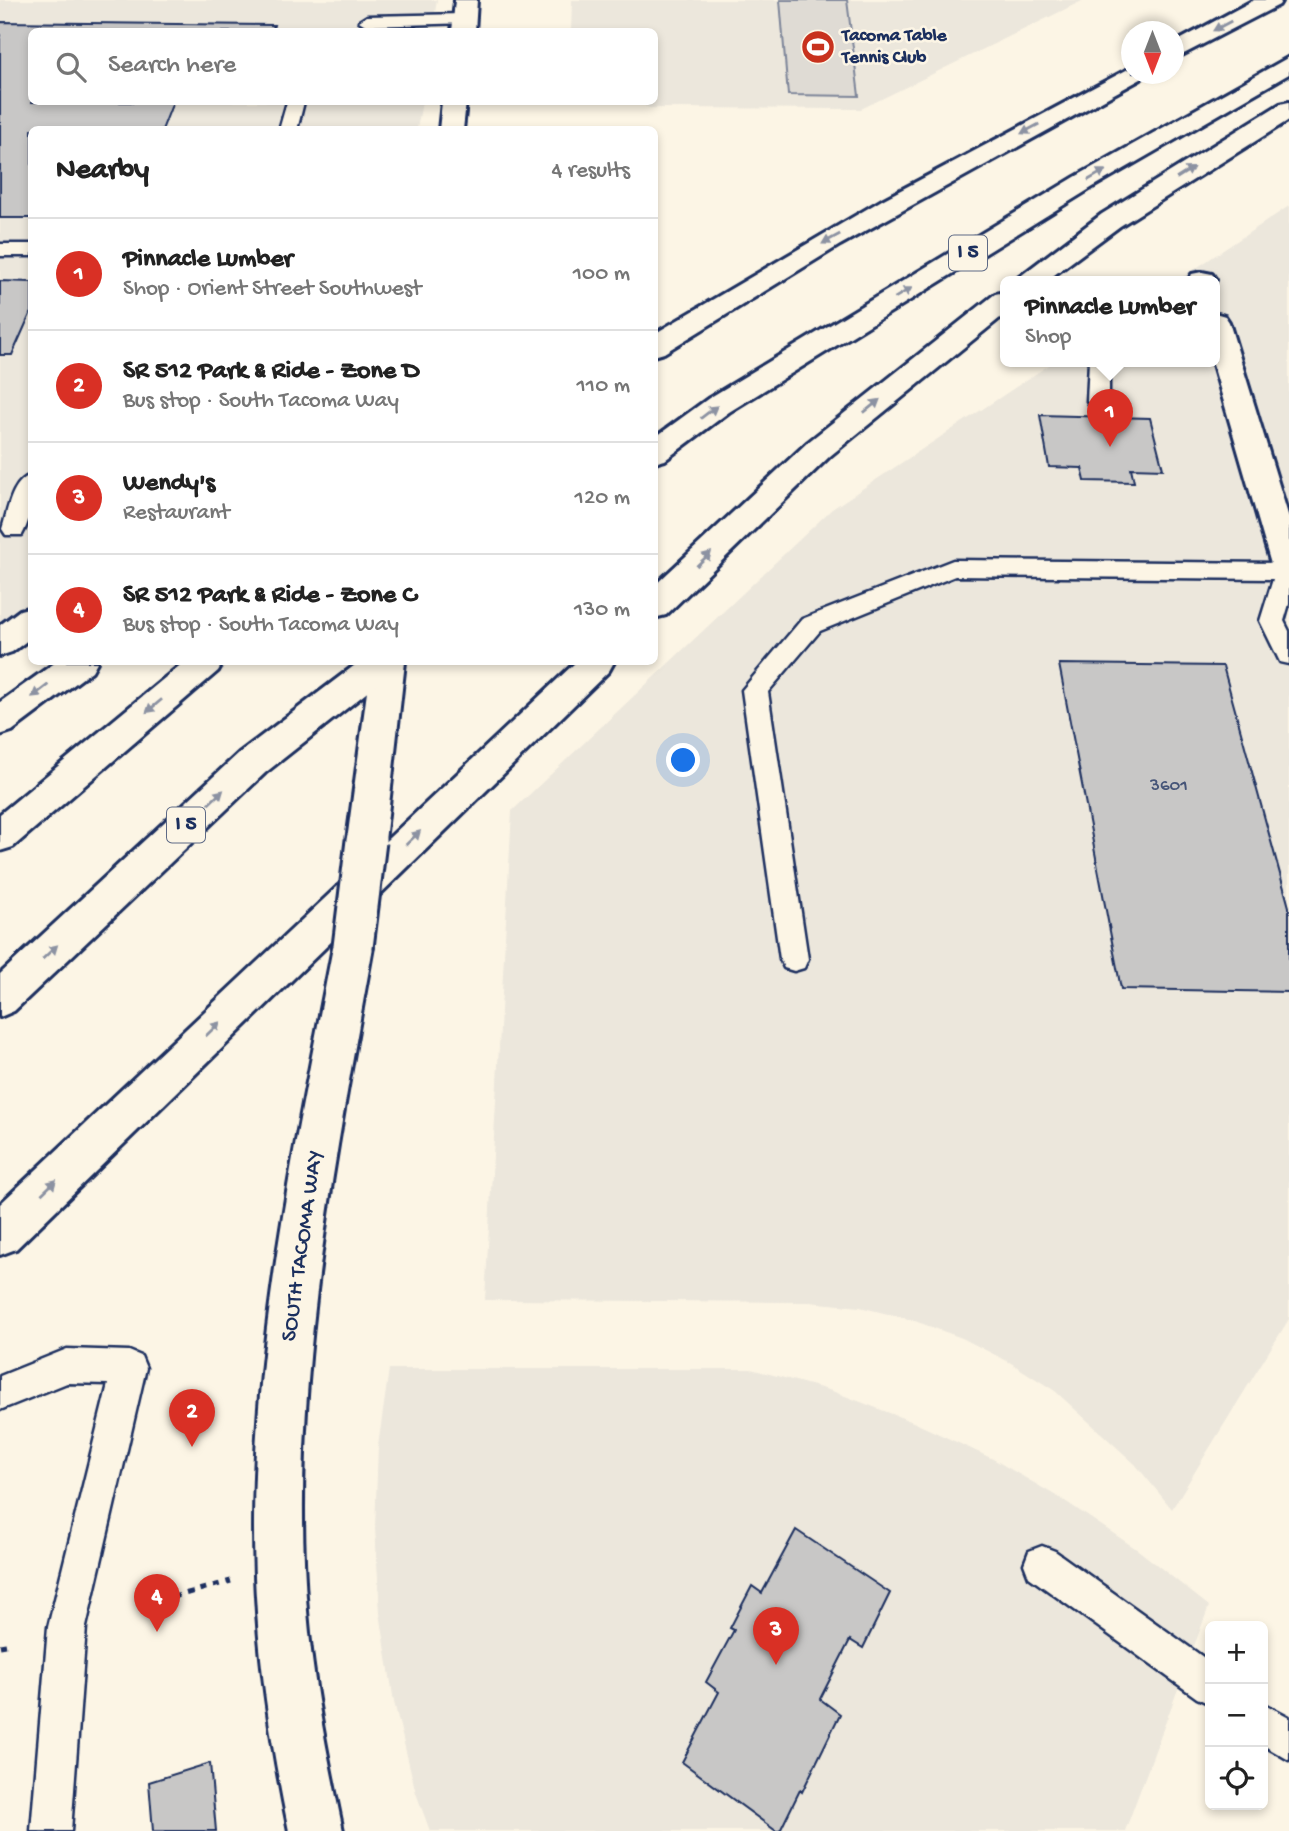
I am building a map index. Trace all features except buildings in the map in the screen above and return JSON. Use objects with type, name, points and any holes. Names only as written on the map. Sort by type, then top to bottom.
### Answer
[{"type":"main road","points":[[1184,47],[1271,0]]},
{"type":"main road","name":"I 5","points":[[658,450],[742,391],[1084,182],[1289,64]]},
{"type":"main road","points":[[658,344],[758,280],[954,169],[1121,80]]},
{"type":"main road","points":[[451,126],[454,105]]},
{"type":"main road","points":[[1035,276],[1111,220],[1289,109]]},
{"type":"main road","points":[[658,320],[758,280]]},
{"type":"main road","points":[[658,602],[818,449],[1000,303]]},
{"type":"main road","points":[[1220,339],[1288,571]]},
{"type":"main road","points":[[0,643],[28,622]]},
{"type":"main road","points":[[0,721],[76,665]]},
{"type":"main road","points":[[0,836],[202,665]]},
{"type":"main road","name":"I 5","points":[[0,999],[252,764],[378,665]]},
{"type":"main road","name":"SOUTH TACOMA WAY","points":[[316,1831],[298,1758],[281,1632],[279,1567],[285,1388],[305,1211],[354,947],[388,665]]},
{"type":"main road","points":[[0,1234],[594,665]]},
{"type":"lane","points":[[360,0],[363,26],[464,17]]},
{"type":"lane","points":[[289,126],[294,105]]},
{"type":"lane","points":[[0,250],[28,250]]},
{"type":"lane","points":[[1098,401],[1099,367]]},
{"type":"lane","points":[[14,529],[24,491],[28,486]]},
{"type":"lane","points":[[794,959],[755,690],[811,625],[953,568],[1288,571],[1272,621],[1289,655]]},
{"type":"lane","points":[[0,1393],[67,1366],[129,1368],[67,1627],[51,1831]]},
{"type":"lane","points":[[1042,1564],[1209,1684]]},
{"type":"lane","points":[[1268,1726],[1289,1741]]},
{"type":"path","points":[[159,1601],[279,1567]]},
{"type":"shaded area","points":[[0,0],[437,0],[432,28],[28,28],[28,105],[421,105],[418,126],[28,126],[28,615],[0,634]]},
{"type":"shaded area","points":[[572,0],[1084,0],[861,109],[649,108],[642,105],[658,105],[658,28],[571,28]]},
{"type":"shaded area","name":"Tacoma Table Tennis Club","points":[[780,0],[847,0],[859,96],[788,95]]},
{"type":"shaded area","points":[[1289,206],[1289,1319],[1172,1509],[1135,1464],[1055,1391],[1011,1363],[962,1338],[912,1320],[860,1307],[809,1302],[485,1300],[512,811],[832,509],[1046,367],[1220,367],[1220,276],[1184,276]]},
{"type":"shaded area","points":[[389,1369],[751,1369],[832,1391],[913,1422],[993,1459],[1065,1501],[1138,1550],[1209,1606],[1125,1831],[430,1831],[416,1793],[394,1702],[380,1613],[375,1528],[378,1446]]},
{"type":"place","name":"Tacoma Table Tennis Club","points":[[818,47]]},
{"type":"place","name":"Pinnacle Lumber","points":[[1110,447]]},
{"type":"place","name":"SR 512 Park & Ride - Zone D","points":[[192,1447]]},
{"type":"place","name":"SR 512 Park & Ride - Zone C","points":[[157,1632]]},
{"type":"place","name":"Wendy's","points":[[776,1665]]}]
